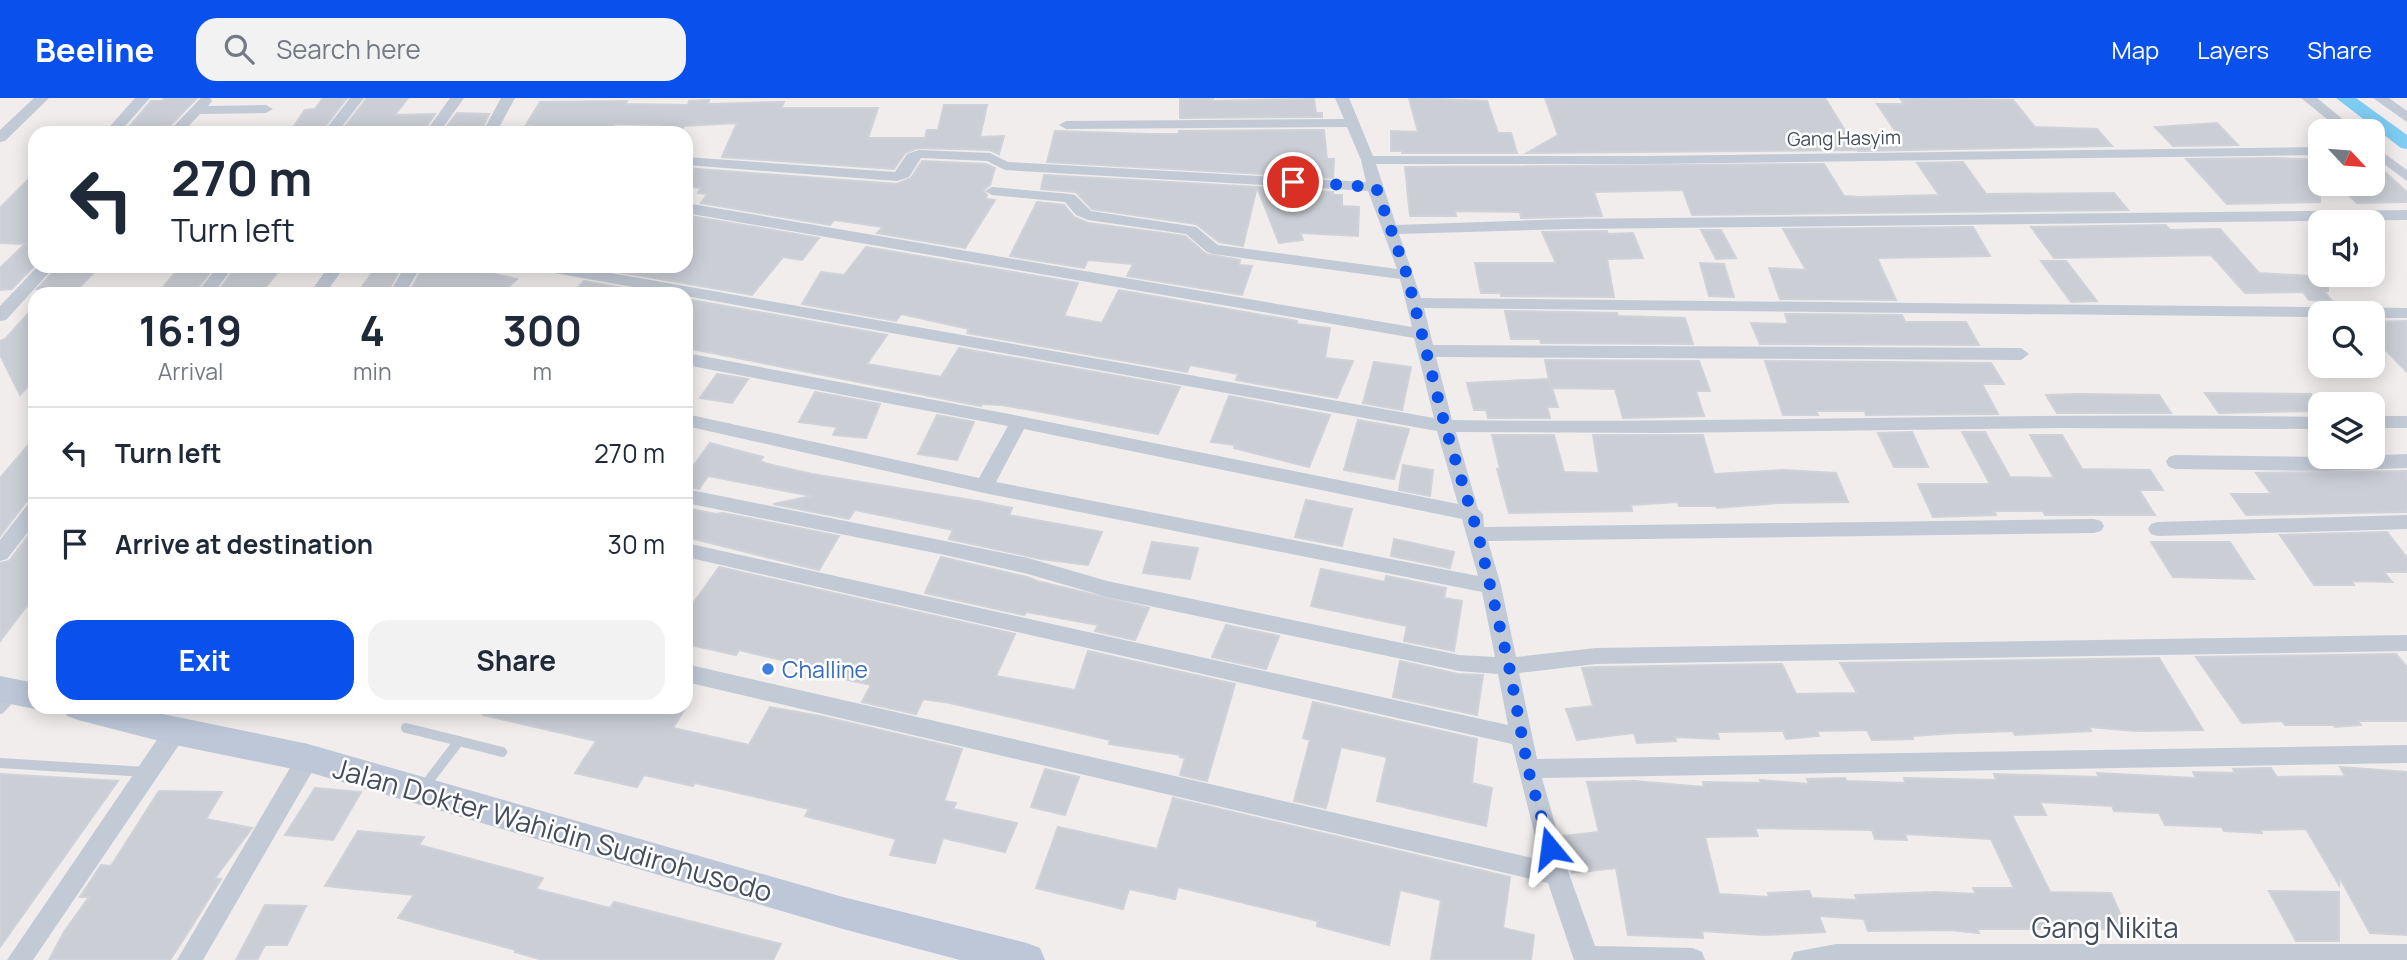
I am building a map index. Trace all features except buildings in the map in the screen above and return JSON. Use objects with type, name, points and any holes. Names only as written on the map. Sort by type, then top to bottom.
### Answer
[{"type":"street","points":[[0,138],[42,98]]},
{"type":"street","points":[[117,126],[143,98]]},
{"type":"street","points":[[181,126],[208,98]]},
{"type":"street","points":[[335,126],[357,98]]},
{"type":"street","points":[[437,126],[457,98]]},
{"type":"street","points":[[493,126],[508,98]]},
{"type":"street","points":[[1342,98],[1368,160],[1377,198],[1407,275],[1445,426],[1473,514],[1491,586],[1528,769],[1557,874],[1587,959],[1693,960]]},
{"type":"street","points":[[2308,98],[2335,119]]},
{"type":"street","points":[[2380,98],[2407,118]]},
{"type":"street","points":[[196,110],[267,109]]},
{"type":"street","points":[[1066,125],[1352,123]]},
{"type":"street","name":"Gang Hasyim","points":[[1368,160],[1648,160],[2308,151]]},
{"type":"street","points":[[693,162],[897,177],[904,174],[915,155],[973,156],[990,157],[1005,166],[1376,187]]},
{"type":"street","points":[[2385,160],[2407,177]]},
{"type":"street","points":[[992,191],[1070,198],[1081,212],[1087,215],[1191,230],[1198,233],[1206,245],[1213,249],[1407,275]]},
{"type":"street","points":[[693,209],[828,230],[1425,343],[2021,354]]},
{"type":"street","points":[[1391,230],[1567,224],[2407,215]]},
{"type":"street","points":[[0,316],[40,273]]},
{"type":"street","points":[[210,287],[220,273]]},
{"type":"street","points":[[582,273],[661,287]]},
{"type":"street","points":[[693,293],[1445,426],[1558,428],[2025,422],[2308,423]]},
{"type":"street","points":[[1414,303],[2407,313]]},
{"type":"street","points":[[693,360],[1018,422],[1473,514]]},
{"type":"street","points":[[693,422],[984,486],[1491,586]]},
{"type":"street","points":[[984,486],[1018,422]]},
{"type":"street","points":[[2385,422],[2407,422]]},
{"type":"street","points":[[2175,462],[2327,464],[2407,461]]},
{"type":"street","points":[[693,497],[1028,566],[1107,589],[1459,663],[1509,666],[1596,656],[2407,643]]},
{"type":"street","points":[[0,554],[28,518]]},
{"type":"street","points":[[2158,529],[2407,522]]},
{"type":"street","points":[[1478,534],[2094,526]]},
{"type":"street","points":[[693,552],[1521,737]]},
{"type":"street","points":[[693,675],[1557,874]]},
{"type":"street","name":"Jalan Dokter Wahidin Sudirohusodo","points":[[122,714],[175,732],[308,758],[843,913],[1018,959]]},
{"type":"street","points":[[19,960],[175,732]]},
{"type":"street","points":[[1528,769],[2407,754]]},
{"type":"street","points":[[189,960],[308,758]]},
{"type":"street","name":"Gang Nikita","points":[[1803,960],[1836,956],[2407,956]]},
{"type":"lane","points":[[406,728],[502,752]]},
{"type":"lane","points":[[421,791],[458,741]]},
{"type":"lane","points":[[0,763],[147,772]]},
{"type":"waterway","points":[[2345,98],[2407,144]]},
{"type":"place","name":"Challine","points":[[768,669]]},
{"type":"route","points":[[1293,182],[1376,187],[1377,198],[1407,275],[1445,426],[1473,514],[1509,666],[1528,769],[1550,848]]}]
